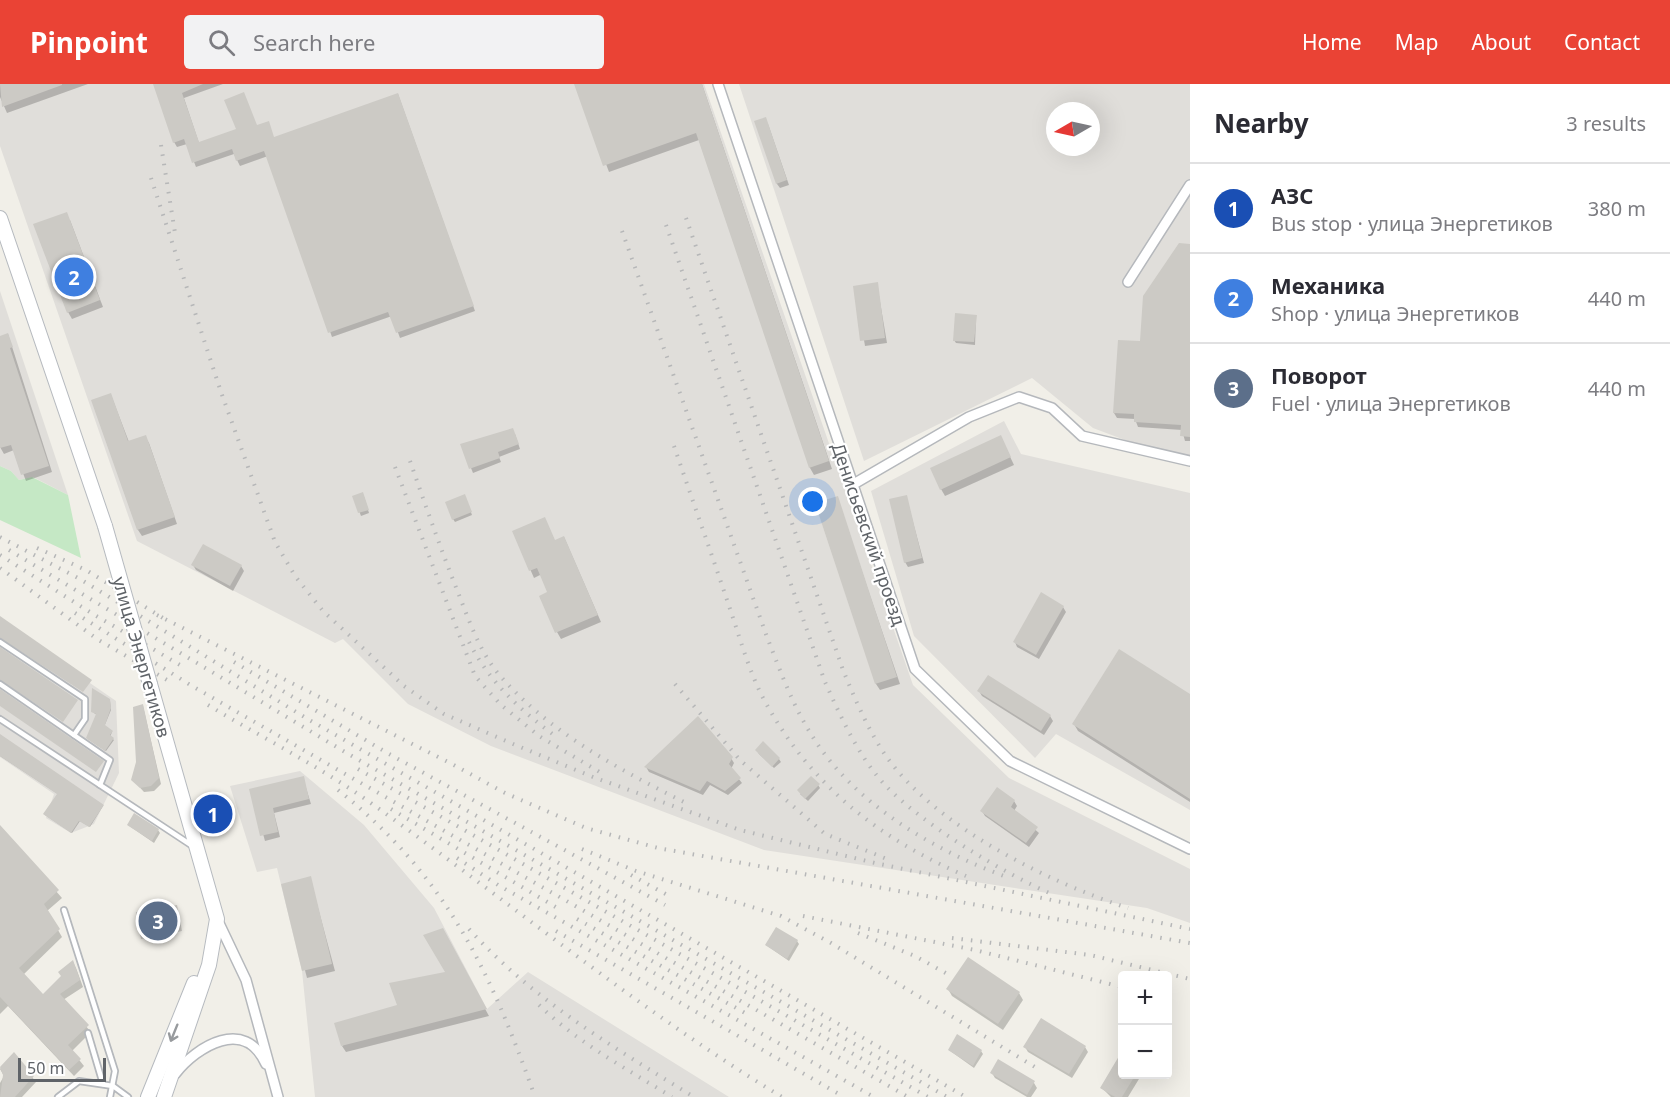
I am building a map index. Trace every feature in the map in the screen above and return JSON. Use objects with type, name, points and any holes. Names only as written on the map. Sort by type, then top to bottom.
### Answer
[{"type":"main road","name":"улица Энергетиков","points":[[0,218],[105,526],[217,919]]},
{"type":"main road","points":[[164,1097],[208,965],[217,919]]},
{"type":"main road","points":[[148,1097],[217,919]]},
{"type":"street","name":"Денисьевский проезд","points":[[718,84],[915,669],[1010,761],[1190,849]]},
{"type":"street","points":[[1128,282],[1190,185]]},
{"type":"street","points":[[852,485],[969,417],[1019,397],[1052,408],[1082,436],[1190,461]]},
{"type":"street","name":"улица Энергетиков","points":[[217,919],[246,980],[278,1097]]},
{"type":"street","points":[[169,1082],[186,1060],[200,1049],[213,1041],[230,1038],[250,1044],[262,1054],[274,1082]]},
{"type":"lane","points":[[0,642],[85,699],[85,719],[74,735]]},
{"type":"lane","points":[[0,684],[110,760],[100,785]]},
{"type":"lane","points":[[0,719],[198,850]]},
{"type":"lane","points":[[64,910],[115,1071],[110,1097]]},
{"type":"lane","points":[[88,1033],[103,1084]]},
{"type":"lane","points":[[58,1097],[79,1081],[113,1086],[128,1097]]},
{"type":"shaded area","points":[[0,84],[704,84],[913,685],[1009,778],[1190,869],[1190,923],[1147,908],[764,850],[491,746],[408,704],[343,639],[335,643],[137,541],[0,146]]},
{"type":"shaded area","points":[[739,84],[1190,84],[1190,457],[1157,452],[1093,428],[1032,378],[864,461]]},
{"type":"shaded area","points":[[0,291],[68,495],[33,477],[19,480],[11,471],[0,466]]},
{"type":"shaded area","points":[[1004,421],[1021,454],[1190,493],[1190,810],[1056,734],[1035,758],[914,636],[871,491]]},
{"type":"shaded area","points":[[0,621],[116,701],[119,773],[94,824],[71,833],[46,818],[54,794],[0,757]]},
{"type":"shaded area","points":[[300,771],[364,825],[434,908],[487,1009],[528,972],[729,1097],[315,1097],[302,971],[277,868],[257,872],[230,786]]},
{"type":"green space","points":[[0,466],[11,471],[19,480],[32,477],[68,495],[81,558],[0,520]]},
{"type":"building","points":[[0,84],[62,84],[62,85],[2,107]]},
{"type":"building","points":[[153,84],[203,84],[182,93],[199,142],[236,129],[224,100],[244,92],[257,125],[269,121],[274,137],[398,93],[474,306],[396,333],[388,312],[328,333],[264,151],[236,161],[232,149],[192,163],[184,139],[173,143]]},
{"type":"building","points":[[574,84],[702,84],[829,461],[809,468],[696,133],[603,166]]},
{"type":"building","points":[[766,117],[787,180],[776,184],[754,121]]},
{"type":"building","points":[[67,212],[100,300],[67,313],[33,224]]},
{"type":"building","points":[[1179,243],[1190,244],[1190,437],[1180,436],[1181,425],[1134,422],[1134,414],[1113,413],[1118,340],[1140,341],[1143,296]]},
{"type":"building","points":[[878,282],[885,338],[860,341],[853,286]]},
{"type":"building","points":[[955,313],[977,315],[974,342],[953,341]]},
{"type":"building","points":[[8,333],[13,347],[10,348],[49,466],[21,475],[11,445],[0,448],[0,336]]},
{"type":"building","points":[[111,393],[128,441],[146,435],[175,517],[137,530],[91,400]]},
{"type":"building","points":[[513,428],[519,444],[498,452],[500,458],[469,469],[460,444]]},
{"type":"building","points":[[1001,435],[1011,457],[940,490],[930,468]]},
{"type":"building","points":[[363,492],[369,510],[358,513],[352,496]]},
{"type":"building","points":[[465,494],[472,512],[452,520],[445,502]]},
{"type":"building","points":[[907,495],[922,558],[904,563],[889,499]]},
{"type":"building","points":[[838,496],[897,677],[875,684],[815,503]]},
{"type":"building","points":[[545,517],[555,540],[564,536],[598,615],[555,633],[539,596],[547,592],[537,568],[529,571],[512,531]]},
{"type":"building","points":[[203,544],[242,565],[230,586],[191,565]]},
{"type":"building","points":[[1041,592],[1064,606],[1036,655],[1013,642]]},
{"type":"building","points":[[0,616],[92,680],[83,692],[0,638]]},
{"type":"building","points":[[0,647],[78,700],[63,722],[0,680]]},
{"type":"building","points":[[1119,649],[1190,694],[1190,799],[1072,724]]},
{"type":"building","points":[[988,675],[1051,715],[1041,731],[977,691]]},
{"type":"building","points":[[92,688],[110,699],[111,708],[105,725],[113,731],[110,735],[114,738],[105,751],[86,738],[96,714],[91,712]]},
{"type":"building","points":[[0,689],[104,761],[96,772],[0,706]]},
{"type":"building","points":[[143,704],[159,778],[151,786],[140,788],[131,780],[136,762],[133,707]]},
{"type":"building","points":[[698,716],[733,757],[729,764],[741,778],[725,791],[707,781],[700,791],[644,767]]},
{"type":"building","points":[[0,734],[104,805],[89,827],[79,821],[71,833],[43,814],[57,794],[0,756]]},
{"type":"building","points":[[763,741],[780,758],[772,767],[755,750]]},
{"type":"building","points":[[304,776],[309,799],[273,808],[278,832],[260,836],[249,789]]},
{"type":"building","points":[[811,776],[820,784],[805,799],[797,790]]},
{"type":"building","points":[[997,787],[1015,800],[1011,807],[1038,827],[1026,843],[980,811]]},
{"type":"building","points":[[134,813],[159,829],[152,841],[127,825]]},
{"type":"building","points":[[0,825],[59,890],[44,904],[60,929],[19,968],[43,994],[61,976],[58,972],[73,960],[80,980],[60,994],[89,1025],[68,1045],[81,1059],[69,1070],[0,997]]},
{"type":"building","points":[[311,876],[332,964],[302,971],[281,884]]},
{"type":"building","points":[[177,905],[182,931],[141,939],[136,912]]},
{"type":"building","points":[[776,927],[798,940],[787,959],[765,945]]},
{"type":"building","points":[[443,928],[487,1009],[341,1046],[334,1023],[397,1005],[389,983],[445,972],[423,935]]},
{"type":"building","points":[[968,957],[1020,992],[998,1024],[946,989]]},
{"type":"building","points":[[1041,1018],[1086,1046],[1069,1074],[1023,1047]]},
{"type":"building","points":[[957,1034],[982,1050],[973,1066],[948,1050]]},
{"type":"building","points":[[14,1052],[34,1076],[15,1097],[0,1097],[3,1075],[0,1067]]},
{"type":"building","points":[[1118,1058],[1118,1079],[1133,1079],[1122,1097],[1115,1097],[1100,1088]]},
{"type":"building","points":[[998,1059],[1035,1081],[1027,1095],[990,1073]]},
{"type":"railway","points":[[161,145],[175,233]]},
{"type":"railway","points":[[151,178],[221,392],[275,542],[295,576],[323,611],[404,686],[444,714],[513,744],[593,777],[740,830],[875,863],[1190,929]]},
{"type":"railway","points":[[686,218],[843,670],[879,746],[907,782],[963,828],[1029,867],[1128,908]]},
{"type":"railway","points":[[666,225],[825,682],[858,749],[885,785],[920,816],[988,861],[1054,895]]},
{"type":"railway","points":[[622,231],[767,637],[804,723],[828,759],[871,802],[922,837],[976,865],[1004,876]]},
{"type":"railway","points":[[674,446],[748,663],[762,696],[780,727],[823,781],[874,825],[903,844],[966,876]]},
{"type":"railway","points":[[410,461],[471,625],[494,669],[543,717],[565,733],[612,764],[686,803]]},
{"type":"railway","points":[[395,467],[475,676],[500,704],[539,736],[603,774]]},
{"type":"railway","points":[[0,537],[80,579],[306,718],[966,1097]]},
{"type":"railway","points":[[37,548],[86,570],[163,618]]},
{"type":"railway","points":[[9,550],[345,752],[947,1097]]},
{"type":"railway","points":[[0,555],[93,614],[180,665]]},
{"type":"railway","points":[[0,568],[97,639],[167,680]]},
{"type":"railway","points":[[75,613],[192,686],[908,1097]]},
{"type":"railway","points":[[157,615],[505,793],[586,828],[658,848],[1190,943]]},
{"type":"railway","points":[[469,642],[477,657],[508,695],[558,738]]},
{"type":"railway","points":[[234,662],[389,754],[665,905]]},
{"type":"railway","points":[[675,684],[740,760],[825,834],[887,859]]},
{"type":"railway","points":[[208,705],[349,788],[624,991],[728,1063],[782,1097]]},
{"type":"railway","points":[[358,769],[928,1097]]},
{"type":"railway","points":[[338,790],[376,823],[408,856],[436,891],[460,928],[500,1008],[535,1097]]},
{"type":"railway","points":[[391,809],[559,909]]},
{"type":"railway","points":[[582,849],[636,871],[781,916],[831,943],[1035,1067]]},
{"type":"railway","points":[[457,858],[498,885],[874,1097]]},
{"type":"railway","points":[[631,875],[671,897]]},
{"type":"railway","points":[[803,916],[975,950],[1118,986]]},
{"type":"railway","points":[[577,919],[747,1014]]},
{"type":"railway","points":[[469,929],[520,978],[575,1021],[694,1097]]},
{"type":"railway","points":[[556,931],[844,1097]]},
{"type":"railway","points":[[858,933],[915,956],[951,976]]},
{"type":"railway","points":[[952,938],[1090,955],[1190,979]]},
{"type":"railway","points":[[539,1005],[586,1043],[672,1097]]},
{"type":"place","name":"Механика","points":[[74,277]]},
{"type":"place","name":"АЗС","points":[[213,814]]},
{"type":"place","name":"Поворот","points":[[158,921]]}]
